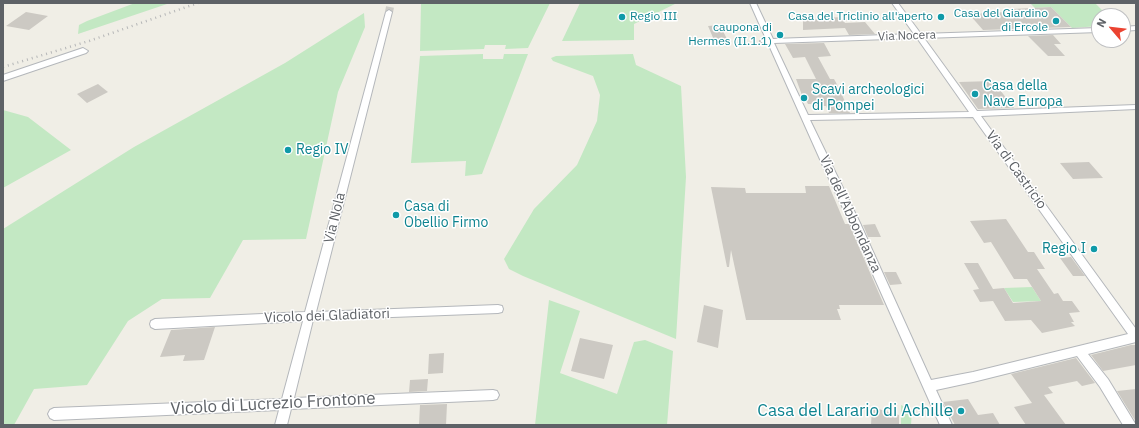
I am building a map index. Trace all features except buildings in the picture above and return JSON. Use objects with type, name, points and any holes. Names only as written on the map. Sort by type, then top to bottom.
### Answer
[{"type":"street","name":"Via dell'Abbondanza","points":[[753,3],[766,41],[806,118],[856,223],[946,425]]},
{"type":"street","name":"Via di Castricio","points":[[896,3],[974,114],[1136,337]]},
{"type":"street","name":"Via Nola","points":[[282,425],[389,12]]},
{"type":"street","name":"Via Nocera","points":[[766,41],[1091,30]]},
{"type":"street","points":[[3,78],[83,51]]},
{"type":"street","points":[[806,118],[974,114],[1136,107]]},
{"type":"street","name":"Vicolo dei Gladiatori","points":[[155,324],[237,319],[498,309]]},
{"type":"street","points":[[928,386],[973,377],[1136,337]]},
{"type":"street","points":[[1079,351],[1104,383],[1130,425]]},
{"type":"street","name":"Vicolo di Lucrezio Frontone","points":[[54,414],[493,395]]},
{"type":"green space","points":[[135,3],[170,3],[78,34],[79,25]]},
{"type":"green space","points":[[421,3],[550,3],[528,48],[505,49],[506,45],[485,45],[484,49],[420,51]]},
{"type":"green space","points":[[580,3],[677,3],[634,24],[634,40],[562,41]]},
{"type":"green space","points":[[1030,3],[1095,3],[1100,8],[1091,8],[1091,27],[1072,28],[1051,7],[1035,8]]},
{"type":"green space","points":[[364,13],[365,27],[338,92],[306,239],[243,240],[210,298],[162,299],[128,321],[87,385],[34,389],[14,425],[3,425],[3,229],[134,147],[285,63]]},
{"type":"green space","points":[[483,54],[483,59],[503,59],[504,54],[528,54],[482,174],[465,176],[466,161],[411,163],[420,56]]},
{"type":"green space","points":[[633,54],[636,65],[681,86],[686,177],[676,339],[523,276],[509,269],[504,259],[534,209],[577,165],[597,121],[600,95],[593,76],[553,61],[551,58],[556,56]]},
{"type":"green space","points":[[3,110],[28,117],[71,150],[3,188]]},
{"type":"green space","points":[[1032,287],[1041,301],[1013,302],[1004,288]]},
{"type":"green space","points":[[549,300],[580,311],[560,373],[617,394],[634,342],[645,340],[673,351],[667,425],[535,425]]},
{"type":"green space","points":[[901,405],[912,410],[911,425],[901,425]]},
{"type":"tunnel","points":[[389,12],[390,7]]},
{"type":"railway","points":[[3,67],[89,41],[198,3]]},
{"type":"place","name":"Regio III","points":[[622,17]]},
{"type":"place","name":"Casa del Triclinio all'aperto","points":[[941,17]]},
{"type":"place","name":"Casa del Giardino di Ercole","points":[[1056,21]]},
{"type":"place","name":"caupona di Hermes (II.1.1)","points":[[780,35]]},
{"type":"place","name":"Casa della Nave Europa","points":[[975,94]]},
{"type":"place","name":"Scavi archeologici di Pompei","points":[[804,98]]},
{"type":"place","name":"Regio IV","points":[[288,150]]},
{"type":"place","name":"Casa di Obellio Firmo","points":[[396,215]]},
{"type":"place","name":"Regio I","points":[[1094,249]]},
{"type":"place","name":"Casa del Larario di Achille","points":[[961,411]]}]
